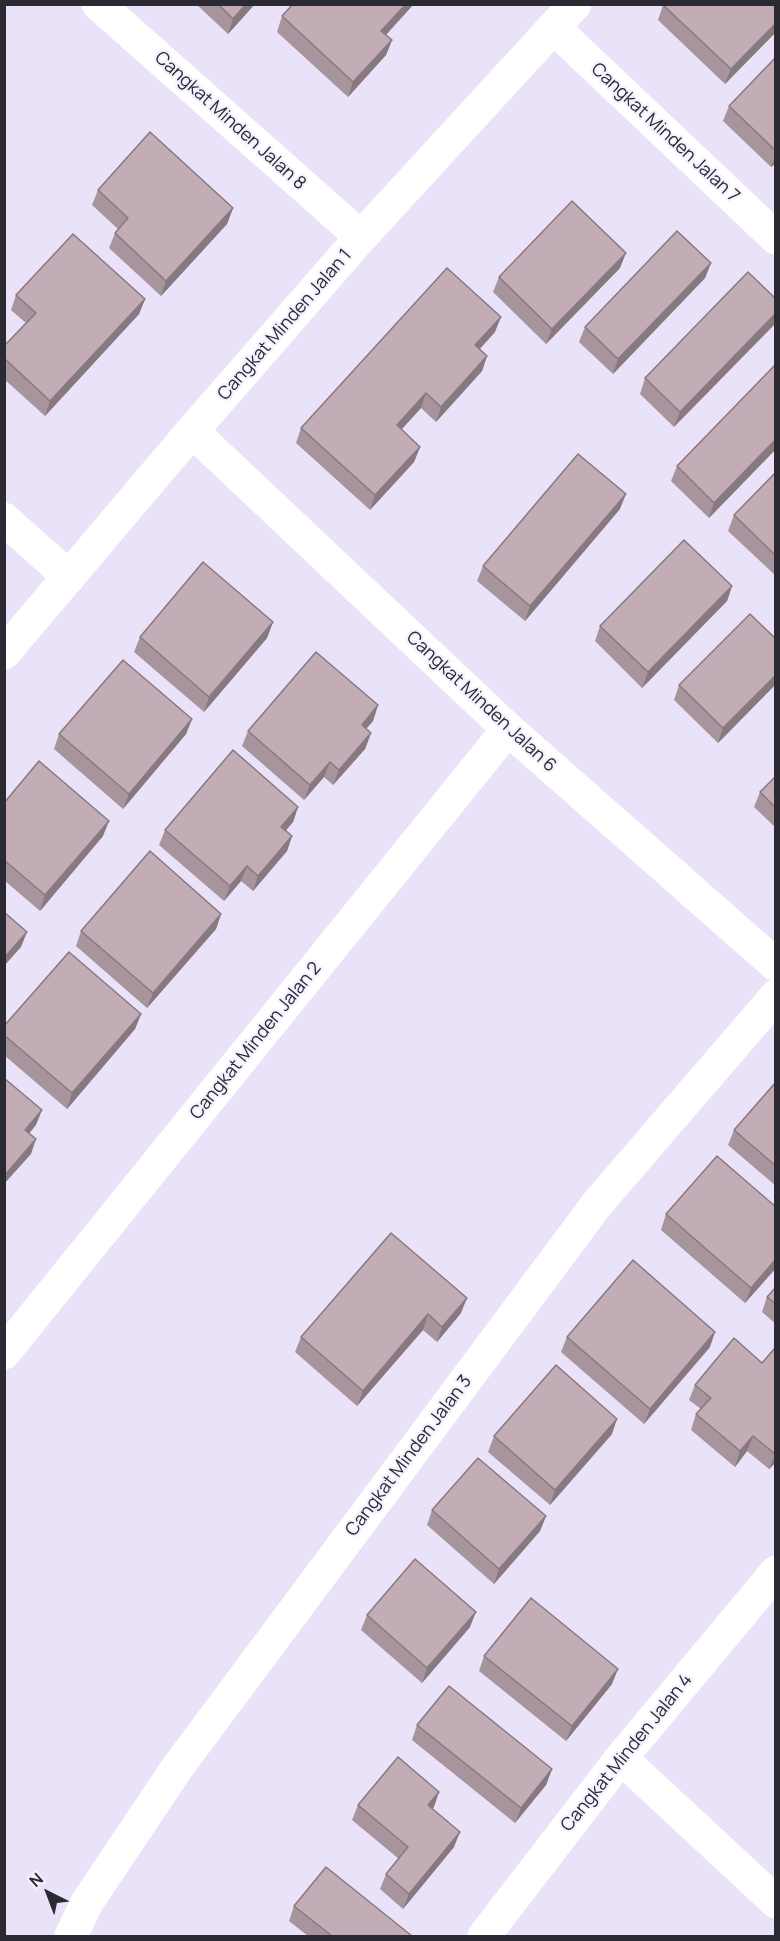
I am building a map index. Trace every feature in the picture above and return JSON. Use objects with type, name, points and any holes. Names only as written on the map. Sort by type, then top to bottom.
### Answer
[{"type":"street","name":"Cangkat Minden Jalan 8","points":[[98,4],[361,237]]},
{"type":"street","name":"Cangkat Minden Jalan 1","points":[[4,653],[192,431],[361,237],[564,16]]},
{"type":"street","name":"Cangkat Minden Jalan 7","points":[[564,16],[776,238]]},
{"type":"street","name":"Cangkat Minden Jalan 6","points":[[192,431],[508,729],[776,964]]},
{"type":"street","points":[[4,519],[69,577]]},
{"type":"street","name":"Cangkat Minden Jalan 2","points":[[4,1353],[508,729]]},
{"type":"street","name":"Cangkat Minden Jalan 3","points":[[71,1936],[86,1905],[177,1768],[597,1204],[776,996]]},
{"type":"street","name":"Cangkat Minden Jalan 4","points":[[484,1936],[621,1758],[776,1572]]},
{"type":"street","points":[[621,1758],[776,1902]]},
{"type":"building","points":[[218,4],[246,4],[233,19]]},
{"type":"building","points":[[293,4],[406,4],[381,31],[392,40],[353,82],[282,16]]},
{"type":"building","points":[[776,4],[776,23],[731,69],[663,5]]},
{"type":"building","points":[[776,57],[776,151],[729,106]]},
{"type":"building","points":[[150,132],[233,208],[166,281],[115,233],[128,218],[98,190]]},
{"type":"building","points":[[572,201],[626,253],[552,329],[499,277]]},
{"type":"building","points":[[677,231],[711,263],[618,359],[585,327]]},
{"type":"building","points":[[73,234],[145,299],[50,401],[4,358],[4,346],[36,313],[16,295]]},
{"type":"building","points":[[447,268],[501,317],[475,345],[487,356],[441,407],[426,393],[397,425],[420,447],[375,495],[301,428]]},
{"type":"building","points":[[748,272],[776,299],[776,313],[680,412],[645,378]]},
{"type":"building","points":[[776,364],[776,439],[714,503],[677,466]]},
{"type":"building","points":[[578,454],[626,494],[530,606],[483,566]]},
{"type":"building","points":[[776,472],[776,556],[734,515]]},
{"type":"building","points":[[684,540],[732,586],[648,672],[600,626]]},
{"type":"building","points":[[203,562],[273,622],[209,697],[140,637]]},
{"type":"building","points":[[750,614],[776,639],[776,675],[723,728],[679,685]]},
{"type":"building","points":[[316,652],[378,705],[362,725],[371,733],[339,770],[330,762],[310,785],[248,731]]},
{"type":"building","points":[[123,660],[192,719],[129,794],[59,734]]},
{"type":"building","points":[[233,750],[298,807],[281,827],[292,836],[258,876],[247,866],[230,886],[165,830]]},
{"type":"building","points":[[39,761],[109,821],[45,895],[4,860],[4,803]]},
{"type":"building","points":[[776,776],[776,808],[760,792]]},
{"type":"building","points":[[150,851],[221,914],[153,993],[81,931]]},
{"type":"building","points":[[4,912],[27,932],[4,958]]},
{"type":"building","points":[[69,952],[141,1014],[72,1093],[4,1035],[4,1026]]},
{"type":"building","points":[[4,1078],[42,1110],[25,1130],[36,1139],[4,1176]]},
{"type":"building","points":[[776,1082],[776,1166],[734,1130]]},
{"type":"building","points":[[717,1156],[776,1207],[776,1259],[751,1288],[666,1214]]},
{"type":"building","points":[[391,1233],[467,1298],[442,1327],[428,1314],[363,1391],[301,1337]]},
{"type":"building","points":[[633,1260],[715,1332],[650,1409],[567,1337]]},
{"type":"building","points":[[776,1287],[776,1304],[767,1297]]},
{"type":"building","points":[[734,1338],[762,1363],[774,1349],[776,1351],[775,1454],[753,1436],[740,1451],[696,1414],[711,1398],[695,1385]]},
{"type":"building","points":[[556,1365],[617,1419],[555,1490],[494,1436]]},
{"type":"building","points":[[478,1458],[546,1516],[499,1569],[432,1510]]},
{"type":"building","points":[[415,1559],[476,1612],[427,1668],[367,1615]]},
{"type":"building","points":[[531,1598],[618,1669],[572,1726],[484,1656]]},
{"type":"building","points":[[449,1686],[552,1769],[521,1808],[417,1725]]},
{"type":"building","points":[[398,1757],[439,1792],[428,1805],[460,1832],[409,1894],[386,1874],[408,1847],[358,1805]]},
{"type":"building","points":[[326,1867],[412,1936],[332,1936],[294,1906]]}]
